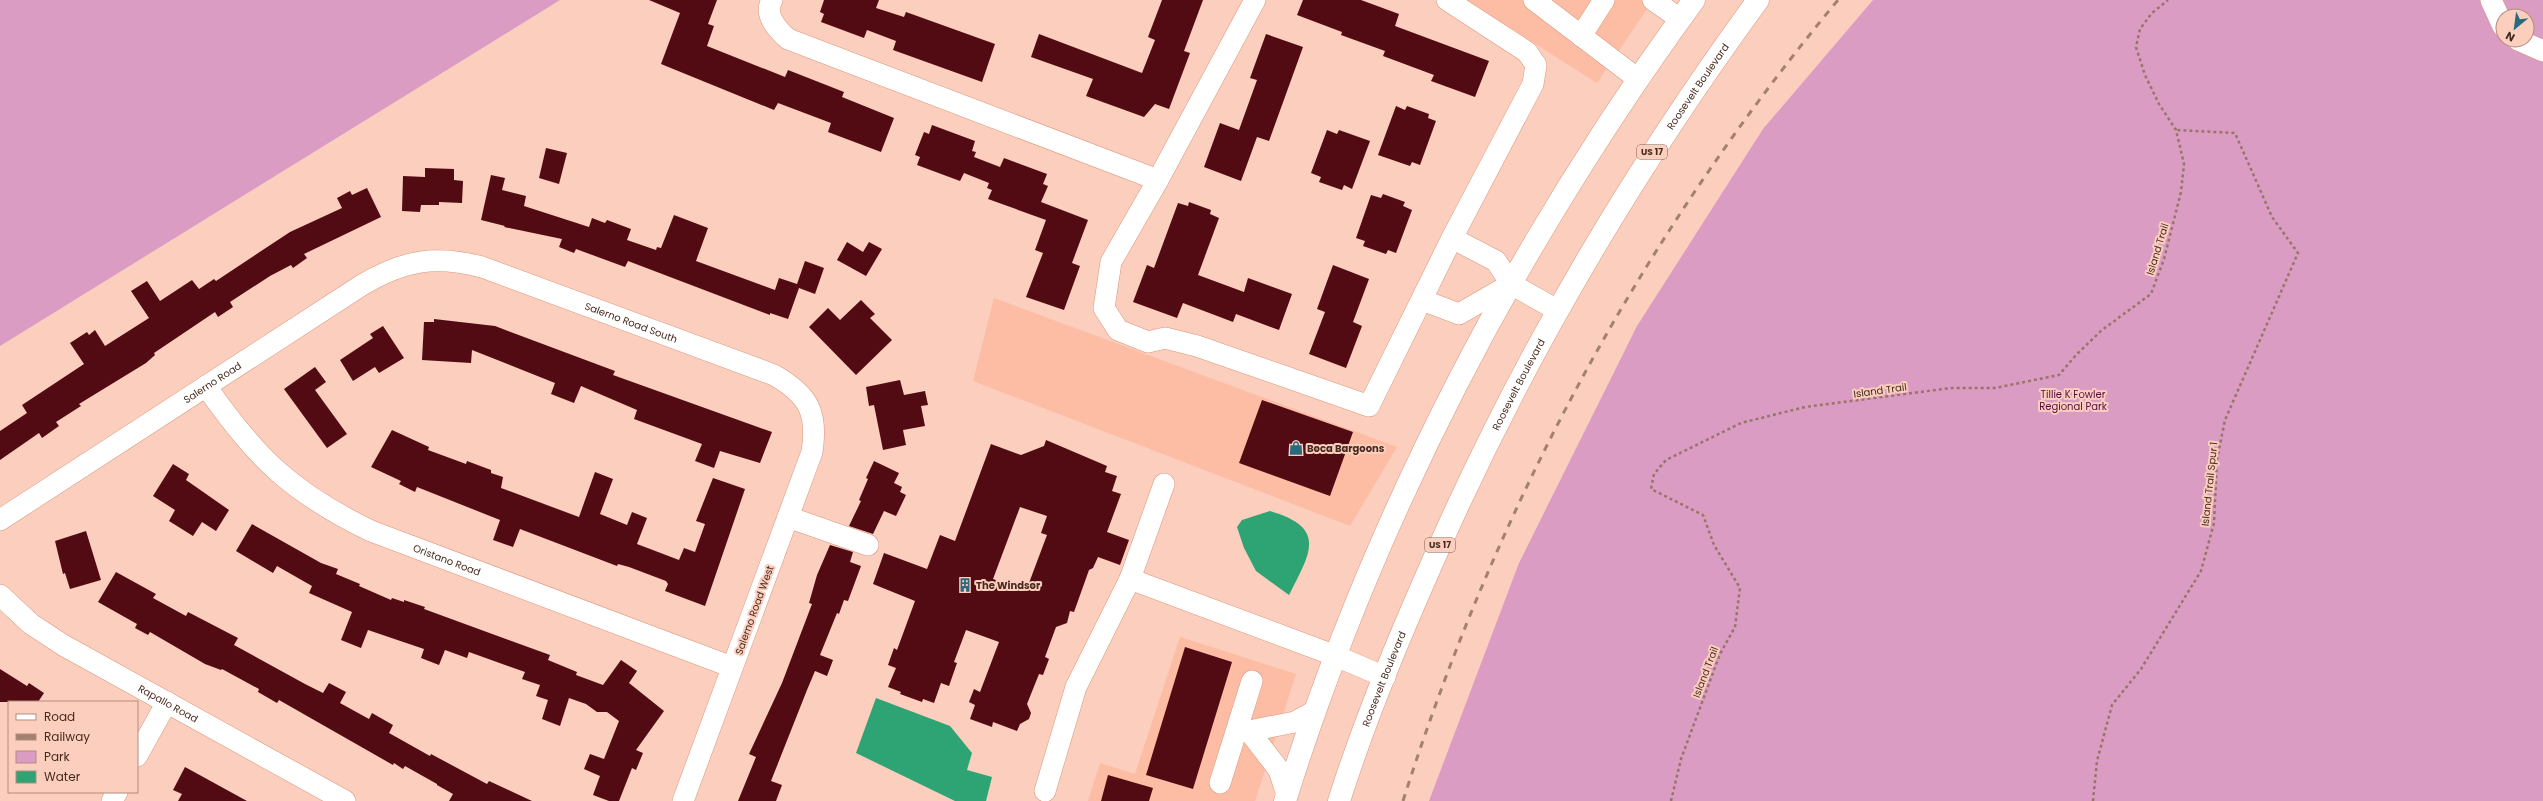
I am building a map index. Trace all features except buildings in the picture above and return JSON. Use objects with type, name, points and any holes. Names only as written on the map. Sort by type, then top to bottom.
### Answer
[{"type":"highway","points":[[1286,798],[1314,711],[1374,561],[1416,468],[1462,374],[1511,284],[1560,200],[1638,79],[1694,0]]},
{"type":"highway","name":"Roosevelt Boulevard","points":[[1339,801],[1410,610],[1476,464],[1557,310],[1635,178],[1675,117],[1758,0]]},
{"type":"street","points":[[772,0],[770,4],[773,25],[788,39],[1158,180]]},
{"type":"street","points":[[1255,0],[1158,180],[1111,262],[1104,308],[1118,330],[1148,342],[1165,338],[1197,346],[1369,406],[1452,238],[1533,84],[1536,65],[1527,52],[1447,0]]},
{"type":"street","points":[[1534,0],[1638,79]]},
{"type":"street","points":[[1581,36],[1604,0]]},
{"type":"street","points":[[1653,0],[1680,19]]},
{"type":"street","points":[[1452,238],[1496,261],[1511,284],[1557,310]]},
{"type":"street","name":"Salerno Road","points":[[0,520],[383,272],[431,259]]},
{"type":"street","name":"Salerno Road South","points":[[431,259],[455,260],[482,267],[774,375],[792,385],[804,397],[813,417]]},
{"type":"street","points":[[1422,300],[1459,314],[1511,284]]},
{"type":"street","name":"Oristano Road","points":[[206,386],[236,428],[270,466],[301,492],[332,512],[371,531],[732,667]]},
{"type":"street","name":"Salerno Road West","points":[[684,801],[812,452],[814,435],[813,417]]},
{"type":"street","points":[[1045,791],[1076,688],[1130,579],[1164,484]]},
{"type":"street","points":[[788,517],[868,545]]},
{"type":"street","points":[[1130,579],[1336,656],[1385,677]]},
{"type":"street","name":"Rapallo Road","points":[[0,594],[32,624],[64,646],[345,801]]},
{"type":"street","points":[[1220,783],[1243,730],[1252,681]]},
{"type":"street","points":[[138,754],[167,702]]},
{"type":"street","points":[[1243,730],[1295,722],[1314,711]]},
{"type":"street","points":[[1243,730],[1276,765],[1286,798]]},
{"type":"path","name":"Island Trail","points":[[1672,801],[1680,759],[1720,654],[1734,627],[1740,588],[1714,545],[1703,515],[1651,489],[1654,474],[1666,460],[1741,423],[1805,407],[1951,388],[1995,388],[2060,375],[2076,355],[2102,330],[2151,294],[2164,259],[2181,192],[2184,164],[2176,130],[2159,104],[2145,75],[2136,47],[2140,29],[2152,13],[2168,0]]},
{"type":"path","name":"Island Trail Spur 1","points":[[2093,801],[2097,761],[2112,705],[2141,669],[2201,571],[2214,523],[2218,460],[2225,420],[2298,253],[2272,217],[2235,133],[2176,130]]},
{"type":"shaded area","points":[[1466,0],[1653,0],[1597,83]]},
{"type":"shaded area","points":[[994,298],[1397,447],[1350,526],[973,381]]},
{"type":"shaded area","points":[[1180,637],[1296,674],[1255,801],[1088,801],[1100,763],[1135,774]]},
{"type":"green space","points":[[0,0],[560,0],[0,346]]},
{"type":"green space","name":"Tillie K Fowler Regional Park","points":[[1873,0],[2543,0],[2543,801],[1429,801],[1519,563],[1637,326],[1763,129]]},
{"type":"water","points":[[1270,511],[1288,518],[1300,525],[1307,534],[1309,544],[1308,554],[1289,595],[1256,571],[1244,548],[1237,527],[1242,520]]},
{"type":"water","points":[[876,698],[950,726],[972,753],[967,770],[992,777],[986,801],[955,801],[856,753]]},
{"type":"railway","points":[[1403,801],[1440,692],[1482,585],[1530,481],[1582,379],[1638,280],[1700,184],[1767,90],[1838,0]]},
{"type":"place","name":"Boca Bargoons","points":[[1296,448]]},
{"type":"place","name":"The Windsor","points":[[965,585]]}]
